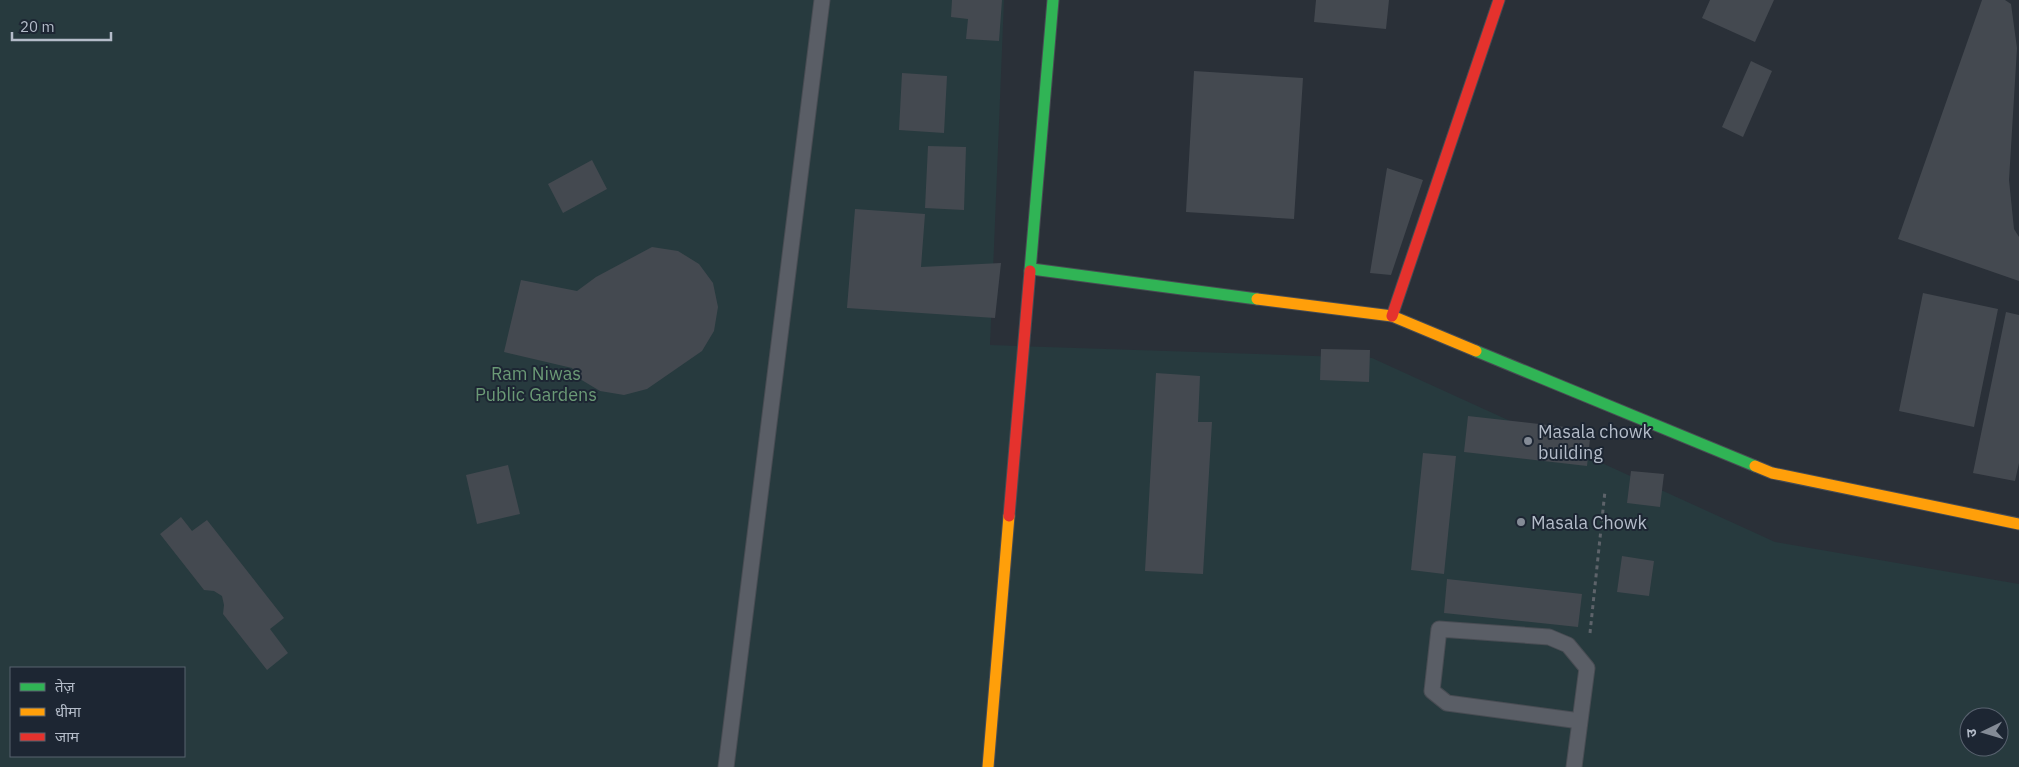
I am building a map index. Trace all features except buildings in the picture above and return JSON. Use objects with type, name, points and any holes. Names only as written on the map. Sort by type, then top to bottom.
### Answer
[{"type":"street","points":[[988,767],[1054,0]]},
{"type":"street","points":[[1392,316],[1499,0]]},
{"type":"street","points":[[1032,268],[1313,307],[1392,316],[1772,473],[2019,524]]},
{"type":"lane","points":[[726,767],[822,0]]},
{"type":"lane","points":[[1574,767],[1580,722],[1587,668],[1568,644],[1549,637],[1439,629],[1432,691],[1447,703],[1580,722]]},
{"type":"path","points":[[1587,668],[1605,491]]},
{"type":"green space","name":"Ram Niwas Public Gardens","points":[[0,0],[1004,0],[990,345],[1372,358],[1775,542],[2019,584],[2019,767],[0,767]]},
{"type":"traffic: fast","points":[[1030,271],[1053,0]]},
{"type":"traffic: fast","points":[[1032,269],[1257,299]]},
{"type":"traffic: fast","points":[[1476,351],[1755,466]]},
{"type":"traffic: slow","points":[[1257,299],[1392,316],[1476,351]]},
{"type":"traffic: slow","points":[[1755,466],[1772,473],[2019,524]]},
{"type":"traffic: slow","points":[[988,767],[1009,516]]},
{"type":"traffic: jam","points":[[1392,316],[1499,0]]},
{"type":"traffic: jam","points":[[1009,516],[1030,271]]},
{"type":"place","name":"Masala chowk building","points":[[1528,441]]},
{"type":"place","name":"Masala Chowk","points":[[1521,522]]}]
